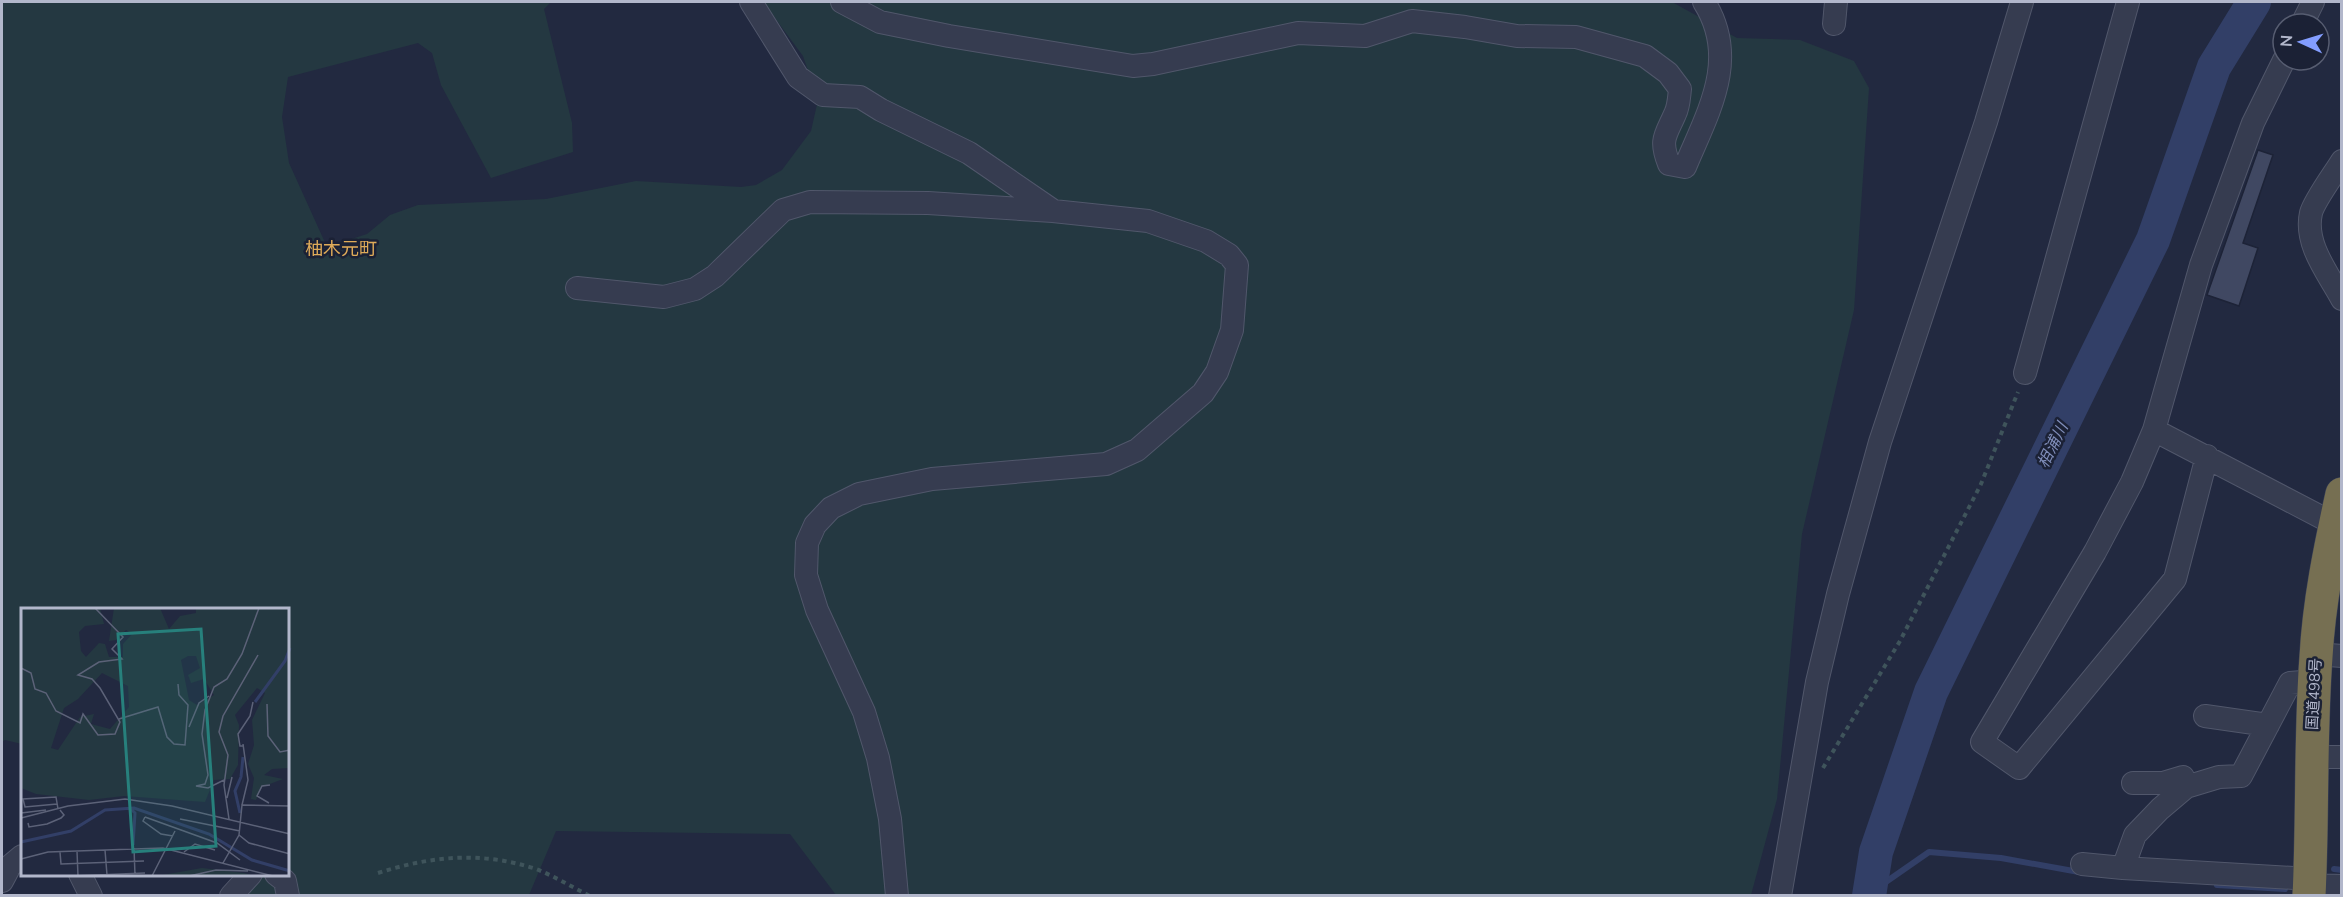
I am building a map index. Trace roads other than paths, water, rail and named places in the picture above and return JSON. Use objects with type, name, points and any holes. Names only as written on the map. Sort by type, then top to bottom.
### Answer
[{"type":"highway","name":"国道498号","points":[[2318,886],[2326,757],[2324,577],[2340,515]]},
{"type":"street","points":[[751,2],[798,77],[823,95],[860,97],[881,110],[969,153],[1053,211]]},
{"type":"street","points":[[842,2],[880,22],[949,36],[1132,66],[1153,64],[1298,33],[1365,36],[1412,21],[1517,36],[1576,37],[1645,56],[1668,73],[1680,89],[1676,112],[1665,131],[1664,152],[1669,164],[1685,167],[1720,78],[1722,46],[1704,2]]},
{"type":"street","points":[[1834,24],[1836,2]]},
{"type":"street","points":[[1780,896],[1817,682],[1876,453],[1986,122],[2022,2]]},
{"type":"street","points":[[2025,373],[2128,2]]},
{"type":"street","points":[[2207,456],[2175,579],[2019,768],[1982,742],[2095,552],[2132,482],[2154,430],[2201,265],[2253,123],[2278,72]]},
{"type":"street","points":[[2342,161],[2311,212],[2310,226],[2313,247],[2342,299]]},
{"type":"street","points":[[577,288],[664,297],[695,290],[715,276],[783,210],[810,202],[928,203],[1053,211],[1148,221],[1206,241],[1228,255],[1237,265],[1232,330],[1217,372],[1203,393],[1137,450],[1106,464],[932,479],[859,494],[831,508],[815,525],[807,543],[806,575],[817,610],[864,712],[878,758],[890,819],[897,896]]},
{"type":"street","points":[[2154,430],[2340,515]]},
{"type":"street","points":[[2123,868],[2135,835],[2186,787],[2219,777],[2241,776],[2290,683],[2324,664]]},
{"type":"street","points":[[2205,716],[2268,725]]},
{"type":"street","points":[[2133,783],[2163,783],[2183,777],[2186,787]]},
{"type":"street","points":[[2,881],[10,867],[21,857]]},
{"type":"street","points":[[2082,864],[2318,886]]},
{"type":"street","points":[[81,876],[91,896]]},
{"type":"street","points":[[231,896],[249,876]]},
{"type":"street","points":[[279,876],[285,881],[288,896]]},
{"type":"waterway","name":"相浦川","points":[[1869,896],[1876,852],[1931,692],[2153,240],[2214,67],[2254,2]]},
{"type":"waterway","points":[[1870,893],[1929,852],[2001,858],[2079,872]]},
{"type":"waterway","points":[[2334,869],[2342,870]]},
{"type":"waterway","points":[[2217,885],[2285,889]]},
{"type":"district","name":"柚木元町","points":[[341,249]]}]
